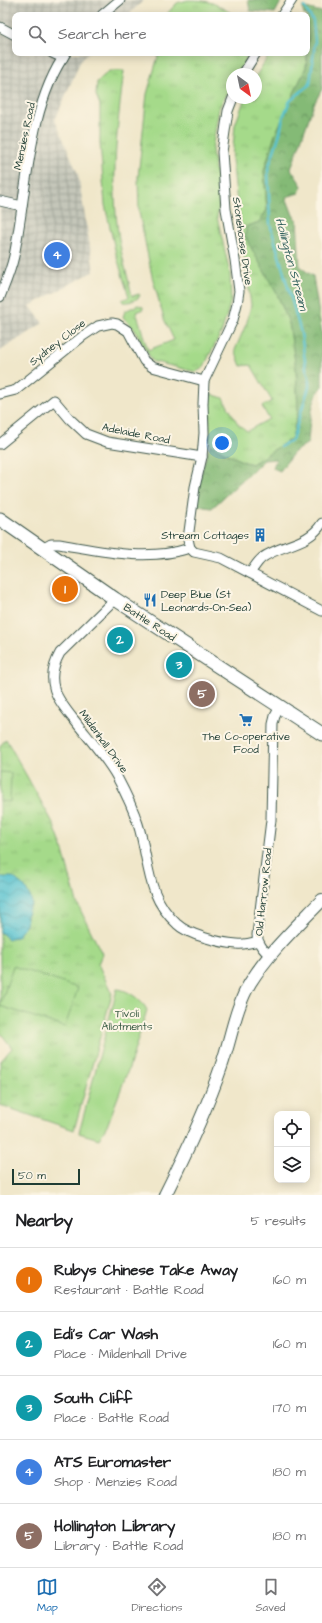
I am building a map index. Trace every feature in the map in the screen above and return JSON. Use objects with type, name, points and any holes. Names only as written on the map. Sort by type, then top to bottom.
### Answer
[{"type":"main road","name":"Battle Road","points":[[0,519],[115,599],[322,734]]},
{"type":"street","points":[[106,12],[120,0]]},
{"type":"street","points":[[284,12],[292,0]]},
{"type":"street","points":[[0,27],[12,33]]},
{"type":"street","name":"Menzies Road","points":[[0,297],[14,258],[35,134],[45,94],[64,56]]},
{"type":"street","points":[[247,68],[254,56]]},
{"type":"street","name":"Stonehouse Drive","points":[[190,548],[188,539],[195,487],[202,457],[204,433],[204,381],[233,320],[239,291],[226,209],[222,152],[228,111],[231,104]]},
{"type":"street","points":[[0,200],[22,206]]},
{"type":"street","name":"Sydney Close","points":[[0,394],[16,390],[83,336],[98,326],[112,323],[117,324],[128,331],[144,361],[152,367],[204,381]]},
{"type":"street","name":"Adelaide Road","points":[[0,444],[54,400],[70,419],[86,434],[106,442],[202,457]]},
{"type":"street","points":[[250,573],[262,558],[276,550],[302,541],[315,532],[322,523]]},
{"type":"street","points":[[42,548],[51,544],[59,544],[134,555],[178,552],[190,548],[194,552],[221,558],[322,611]]},
{"type":"street","name":"Mildenhall Drive","points":[[115,599],[60,653],[54,664],[52,676],[54,691],[60,703],[105,758],[117,776],[130,803],[138,825],[155,895],[165,912],[178,925],[194,934],[236,944],[258,942]]},
{"type":"street","name":"Old Harrow Road","points":[[270,956],[262,949],[258,942],[258,925],[271,820],[273,724],[280,707]]},
{"type":"street","points":[[165,1195],[202,1116],[222,1065],[242,1002],[253,978],[270,956],[322,900]]},
{"type":"shaded area","points":[[0,0],[144,0],[131,12],[12,12],[12,56],[86,56],[81,60],[55,120],[78,174],[94,271],[30,306],[43,323],[0,351]]},
{"type":"green space","points":[[188,0],[202,1],[212,3],[229,12],[169,12],[177,3]]},
{"type":"green space","points":[[248,0],[282,0],[276,12],[250,11]]},
{"type":"green space","points":[[302,7],[322,12],[322,89],[314,104],[291,169],[302,186],[299,193],[286,197],[293,215],[297,220],[300,267],[313,276],[322,334],[322,386],[315,398],[313,406],[308,443],[294,452],[280,471],[273,468],[276,459],[264,460],[212,508],[198,506],[199,482],[210,445],[241,461],[252,464],[292,438],[298,411],[296,368],[289,323],[277,294],[245,237],[246,227],[259,222],[267,210],[264,171],[275,135],[306,67],[307,56],[310,56],[310,12],[303,12]]},
{"type":"green space","points":[[158,56],[248,56],[241,68],[226,68],[226,95],[219,108],[212,150],[220,200],[217,217],[230,273],[231,300],[222,331],[203,368],[196,372],[152,361],[135,330],[123,317],[125,311],[138,305],[143,307],[143,309],[136,312],[148,350],[174,340],[164,319],[152,276],[139,212],[138,177],[147,94]]},
{"type":"green space","points":[[268,56],[307,56],[306,67],[275,135],[264,171],[267,210],[259,222],[246,227],[289,323],[296,368],[298,411],[292,438],[252,464],[242,461],[210,445],[209,407],[211,394],[223,398],[238,424],[247,431],[269,419],[262,406],[272,401],[251,365],[241,366],[235,350],[247,322],[251,305],[232,159],[235,125],[243,104],[262,104],[261,68]]},
{"type":"green space","points":[[109,71],[124,71],[116,155],[116,218],[120,246],[132,296],[139,294],[140,296],[128,302],[123,302],[122,300],[129,297],[116,254],[105,205],[100,143],[100,105],[96,95],[97,82]]},
{"type":"green space","points":[[6,739],[53,823],[62,847],[77,903],[102,954],[98,964],[112,994],[74,1130],[0,1105],[0,1062],[12,1048],[0,1032],[0,746]]},
{"type":"green space","points":[[0,772],[11,773],[10,802],[0,801]]},
{"type":"green space","points":[[13,966],[78,988],[65,1027],[0,1006]]},
{"type":"green space","name":"Tivoli Allotments","points":[[117,989],[134,996],[147,1010],[130,1065],[107,1126],[99,1139],[79,1133]]},
{"type":"water","points":[[2,877],[13,877],[24,886],[31,898],[32,904],[28,910],[26,925],[17,937],[8,939],[0,932],[0,879]]},
{"type":"waterway","name":"Hollington Stream","points":[[304,7],[307,12]]},
{"type":"waterway","name":"Hollington Stream","points":[[280,447],[292,440],[309,387],[309,377],[306,368],[301,333],[270,224],[268,169],[280,133],[283,117],[290,101],[310,84],[315,41],[313,21],[310,16]]},
{"type":"place","name":"ATS Euromaster","points":[[57,255]]},
{"type":"place","name":"Stream Cottages","points":[[260,535]]},
{"type":"place","name":"Rubys Chinese Take Away","points":[[65,589]]},
{"type":"place","name":"Deep Blue (St Leonards-On-Sea)","points":[[150,600]]},
{"type":"place","name":"Edi's Car Wash","points":[[120,640]]},
{"type":"place","name":"South Cliff","points":[[179,665]]},
{"type":"place","name":"Hollington Library","points":[[202,694]]},
{"type":"place","name":"The Co-operative Food","points":[[246,720]]}]
